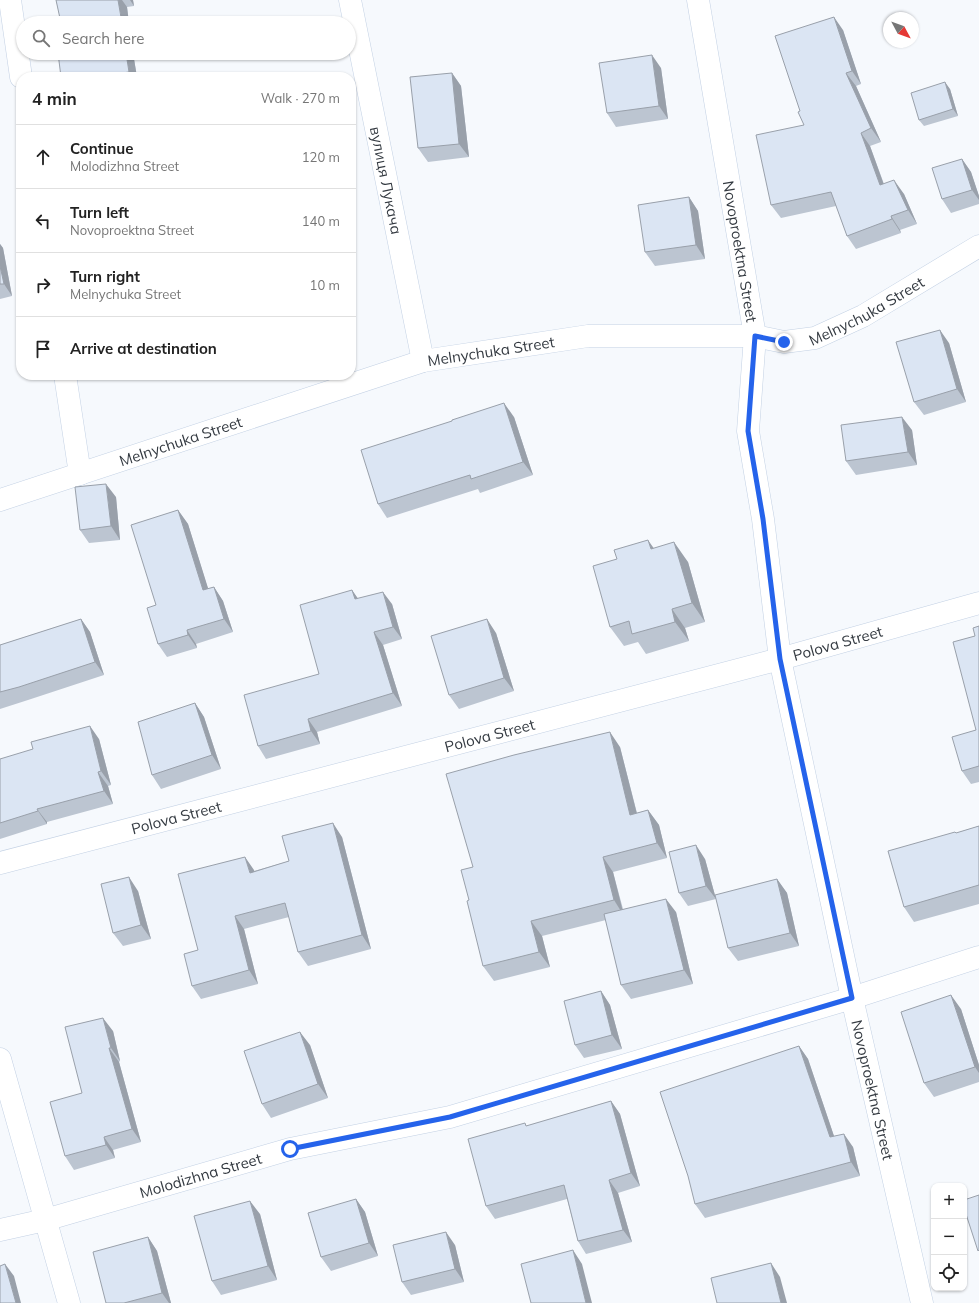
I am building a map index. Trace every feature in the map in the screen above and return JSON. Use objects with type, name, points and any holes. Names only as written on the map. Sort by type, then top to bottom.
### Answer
[{"type":"street","points":[[10,0],[16,38]]},
{"type":"street","name":"вулиця Лукача","points":[[350,0],[353,16]]},
{"type":"street","name":"Novoproektna Street","points":[[698,0],[755,336],[748,431],[763,519],[780,659],[852,998],[922,1303]]},
{"type":"street","name":"вулиця Лукача","points":[[356,30],[423,361]]},
{"type":"street","points":[[19,60],[21,72]]},
{"type":"street","name":"Melnychuka Street","points":[[0,500],[423,361],[588,336],[755,336],[784,342],[815,338],[863,316],[979,246]]},
{"type":"street","points":[[66,380],[80,474]]},
{"type":"street","name":"Polova Street","points":[[0,863],[780,659],[979,603]]},
{"type":"street","name":"Molodizhna Street","points":[[0,1230],[45,1220],[290,1149],[450,1117],[852,998],[979,957]]},
{"type":"street","points":[[0,1059],[69,1303]]},
{"type":"building","points":[[56,0],[118,0],[121,16],[59,16]]},
{"type":"building","points":[[834,17],[852,71],[846,73],[871,128],[861,133],[880,185],[894,180],[908,210],[891,216],[892,219],[847,236],[831,192],[771,205],[756,135],[804,125],[798,112],[800,111],[775,36]]},
{"type":"building","points":[[652,55],[659,106],[607,113],[599,63]]},
{"type":"building","points":[[59,60],[127,60],[129,72],[60,72]]},
{"type":"building","points":[[452,73],[459,144],[418,148],[410,77]]},
{"type":"building","points":[[945,82],[953,109],[919,120],[911,93]]},
{"type":"building","points":[[962,159],[972,190],[942,199],[932,168]]},
{"type":"building","points":[[689,197],[696,245],[645,252],[638,205]]},
{"type":"building","points":[[0,266],[4,284],[0,284]]},
{"type":"building","points":[[940,330],[957,389],[914,402],[896,342]]},
{"type":"building","points":[[504,403],[523,462],[471,479],[470,475],[378,504],[361,450]]},
{"type":"building","points":[[902,417],[908,452],[846,461],[841,425]]},
{"type":"building","points":[[106,484],[111,526],[80,530],[75,487]]},
{"type":"building","points":[[178,510],[203,590],[214,587],[224,619],[187,630],[188,635],[158,644],[147,608],[156,605],[131,525]]},
{"type":"building","points":[[648,540],[651,549],[674,542],[692,603],[672,609],[675,622],[632,634],[629,621],[610,627],[593,566],[617,559],[614,550]]},
{"type":"building","points":[[352,590],[355,599],[383,592],[393,627],[374,632],[393,693],[308,719],[311,731],[258,746],[244,695],[319,674],[300,605]]},
{"type":"building","points":[[81,619],[95,662],[0,692],[0,645]]},
{"type":"building","points":[[487,619],[504,678],[449,695],[431,636]]},
{"type":"building","points":[[979,626],[979,766],[962,771],[952,737],[976,730],[953,642],[975,636],[973,628]]},
{"type":"building","points":[[195,703],[212,755],[152,775],[138,722]]},
{"type":"building","points":[[90,726],[101,771],[98,772],[104,791],[37,809],[38,811],[0,823],[0,759],[33,749],[31,742]]},
{"type":"building","points":[[610,732],[630,815],[648,810],[657,843],[603,857],[614,900],[531,921],[539,952],[483,966],[461,870],[473,867],[446,774],[514,755]]},
{"type":"building","points":[[333,823],[362,935],[298,952],[285,903],[235,916],[249,970],[192,986],[184,954],[198,950],[178,874],[245,857],[250,873],[289,861],[282,836]]},
{"type":"building","points":[[979,826],[979,885],[904,907],[888,851]]},
{"type":"building","points":[[696,845],[706,886],[679,893],[669,852]]},
{"type":"building","points":[[129,877],[141,925],[113,933],[101,884]]},
{"type":"building","points":[[777,879],[790,933],[728,948],[715,895]]},
{"type":"building","points":[[666,899],[684,970],[621,985],[604,914]]},
{"type":"building","points":[[601,991],[612,1035],[575,1045],[564,1001]]},
{"type":"building","points":[[951,995],[975,1067],[924,1083],[901,1012]]},
{"type":"building","points":[[103,1018],[111,1048],[109,1048],[132,1129],[104,1137],[106,1145],[65,1156],[50,1102],[82,1093],[65,1027]]},
{"type":"building","points":[[300,1032],[318,1084],[262,1104],[244,1051]]},
{"type":"building","points":[[799,1046],[830,1137],[844,1134],[851,1162],[695,1204],[688,1176],[660,1092]]},
{"type":"building","points":[[611,1101],[631,1173],[609,1180],[623,1230],[578,1241],[564,1185],[486,1206],[468,1139],[525,1123],[526,1126]]},
{"type":"building","points":[[979,1195],[978,1251],[967,1217],[967,1199]]},
{"type":"building","points":[[356,1199],[369,1243],[321,1257],[308,1213]]},
{"type":"building","points":[[250,1201],[268,1266],[212,1281],[194,1216]]},
{"type":"building","points":[[446,1232],[455,1269],[402,1282],[393,1245]]},
{"type":"building","points":[[148,1237],[162,1293],[124,1303],[106,1303],[93,1252]]},
{"type":"building","points":[[573,1250],[586,1303],[531,1303],[521,1264]]},
{"type":"building","points":[[771,1263],[781,1303],[717,1303],[711,1278]]},
{"type":"building","points":[[5,1264],[16,1303],[0,1303],[0,1266]]},
{"type":"route","points":[[290,1149],[450,1117],[852,998],[780,659],[763,519],[748,431],[755,336],[784,342]]}]
